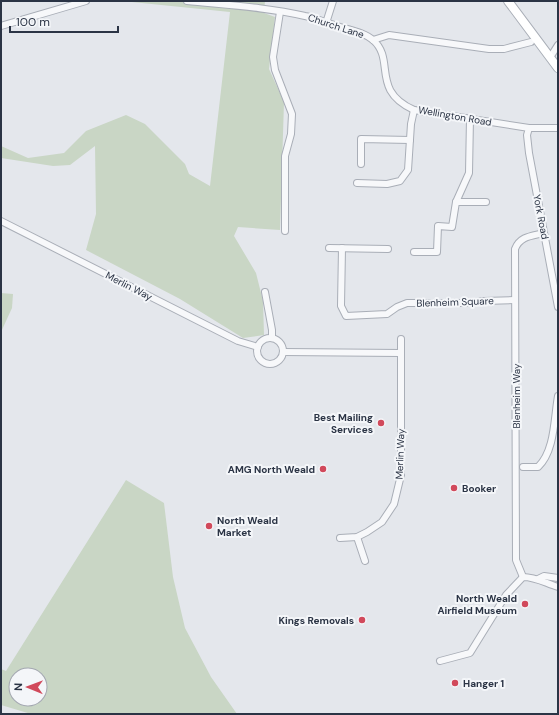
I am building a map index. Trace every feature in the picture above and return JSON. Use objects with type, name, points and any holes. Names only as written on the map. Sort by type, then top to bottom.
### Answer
[{"type":"main road","points":[[508,1],[551,56],[558,68]]},
{"type":"street","points":[[1,26],[86,1]]},
{"type":"street","name":"Church Lane","points":[[187,1],[306,16],[362,34],[373,40],[389,36],[489,49],[504,49],[531,42]]},
{"type":"street","points":[[326,23],[333,1]]},
{"type":"street","points":[[280,12],[273,57],[275,70],[292,114],[291,134],[285,156],[285,231]]},
{"type":"street","name":"Wellington Road","points":[[373,40],[382,53],[387,83],[394,96],[401,104],[414,110],[529,128],[558,128]]},
{"type":"street","points":[[551,56],[558,45]]},
{"type":"street","points":[[357,183],[387,184],[400,181],[408,170],[414,110]]},
{"type":"street","points":[[414,252],[437,252],[438,226],[452,227],[456,202],[469,173],[470,118]]},
{"type":"street","name":"York Road","points":[[529,128],[527,135],[529,153],[558,307]]},
{"type":"street","points":[[361,164],[361,139],[410,140]]},
{"type":"street","points":[[456,202],[486,202]]},
{"type":"street","name":"Merlin Way","points":[[1,221],[238,341],[258,347]]},
{"type":"street","name":"Blenheim Way","points":[[523,577],[516,560],[515,249],[518,242],[525,238],[544,233]]},
{"type":"street","points":[[329,248],[388,249]]},
{"type":"street","name":"Blenheim Square","points":[[342,248],[341,306],[346,316],[387,314],[397,307],[407,303],[470,303],[515,300]]},
{"type":"street","points":[[265,292],[272,330],[272,338]]},
{"type":"street","points":[[272,338],[279,342],[283,352],[277,362],[266,363],[260,359],[258,347],[265,339],[272,338]]},
{"type":"street","name":"Merlin Way","points":[[340,538],[357,537],[382,522],[394,504],[401,475],[401,339]]},
{"type":"street","points":[[283,352],[401,353]]},
{"type":"street","points":[[523,467],[538,467],[546,460],[550,447],[558,396]]},
{"type":"street","points":[[357,537],[365,561]]},
{"type":"street","points":[[440,661],[470,653],[506,595],[523,577],[538,578],[544,576],[558,578]]},
{"type":"street","points":[[538,578],[547,584],[558,587]]},
{"type":"green space","points":[[122,1],[265,1],[264,13],[275,17],[269,69],[284,102],[280,230],[238,227],[234,236],[256,273],[263,301],[264,335],[243,338],[180,299],[86,250],[96,214],[95,146],[70,165],[53,166],[1,158],[1,146],[28,158],[64,153],[86,131],[126,115],[145,124],[185,164],[189,174],[210,186],[230,12]]},
{"type":"green space","points":[[1,293],[13,294],[12,308],[1,332]]},
{"type":"green space","points":[[126,480],[164,503],[173,577],[185,628],[211,677],[237,714],[31,714],[1,705],[1,669],[6,671],[8,668],[8,707],[48,707],[48,667],[9,667]]},
{"type":"place","name":"Best Mailing Services","points":[[381,423]]},
{"type":"place","name":"AMG North Weald","points":[[323,469]]},
{"type":"place","name":"Booker","points":[[454,488]]},
{"type":"place","name":"North Weald Market","points":[[209,526]]},
{"type":"place","name":"North Weald Airfield Museum","points":[[525,604]]},
{"type":"place","name":"Kings Removals","points":[[362,620]]},
{"type":"place","name":"Hanger 1","points":[[455,683]]}]
